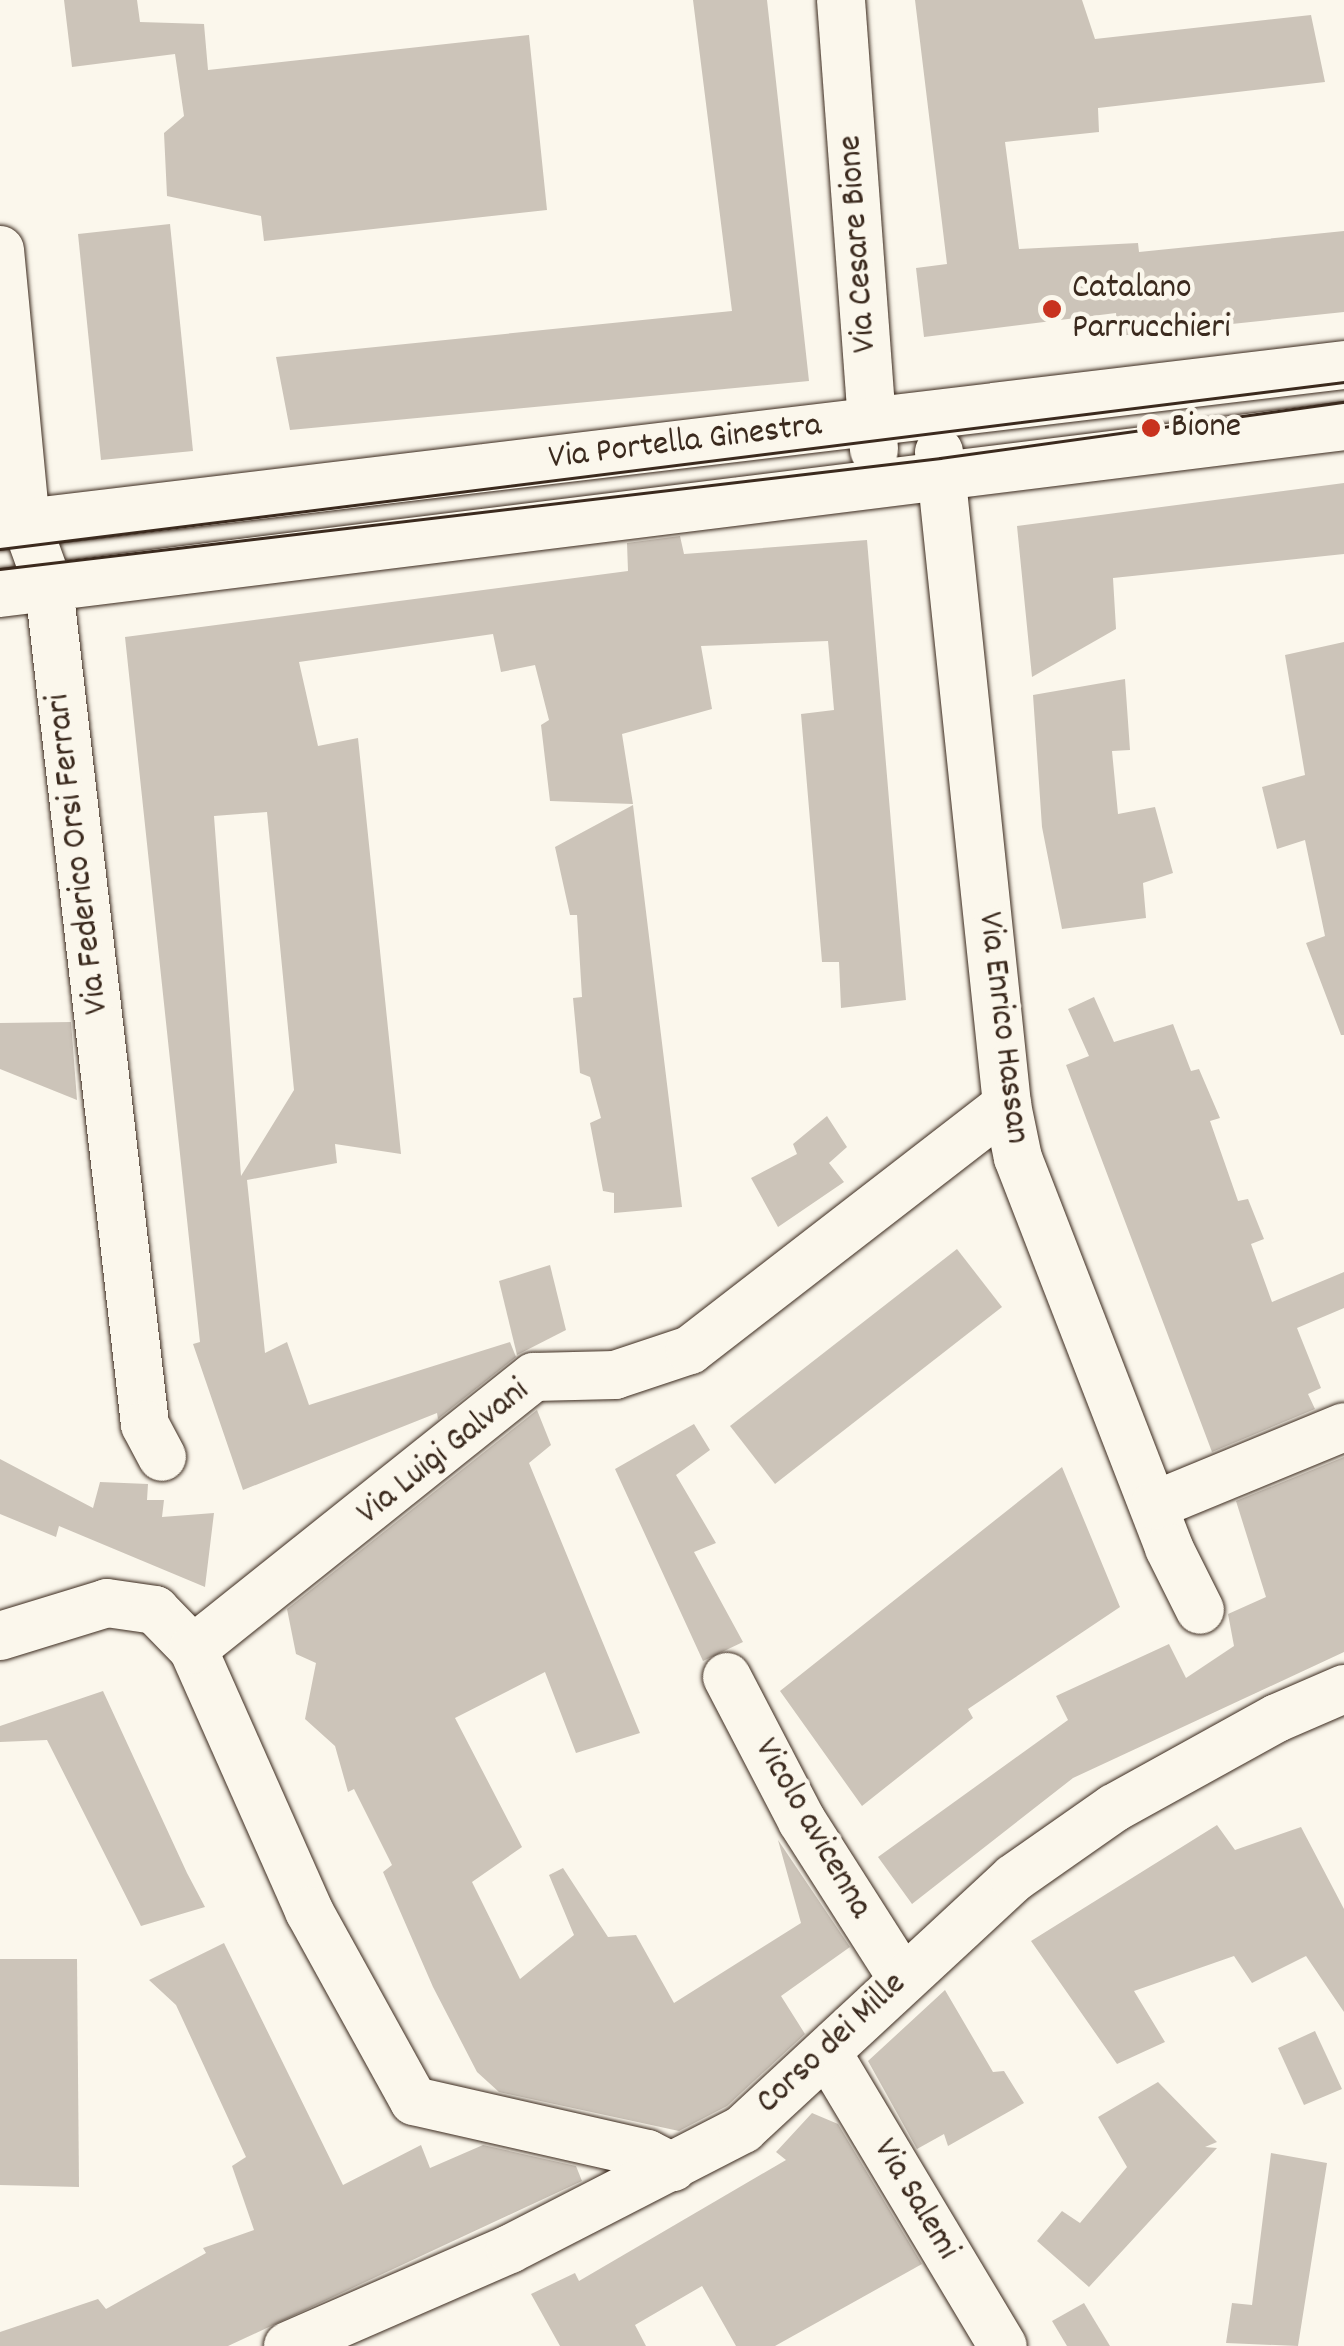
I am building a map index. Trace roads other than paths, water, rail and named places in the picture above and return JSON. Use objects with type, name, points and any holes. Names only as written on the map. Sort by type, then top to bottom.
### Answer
[{"type":"street","name":"Via Cesare Bione","points":[[841,0],[879,488]]},
{"type":"street","name":"Via Federico Orsi Ferrari","points":[[0,250],[13,524],[49,587],[145,1425],[162,1456]]},
{"type":"street","name":"Via Portella Ginestra","points":[[13,524],[1344,365]]},
{"type":"street","name":"Via Enrico Hassan","points":[[935,414],[1007,1105],[1018,1158],[1200,1610]]},
{"type":"street","name":"Via Portella Ginestra","points":[[0,593],[942,481],[1344,426]]},
{"type":"street","name":"Via Luigi Galvani","points":[[193,1650],[534,1377],[615,1375],[690,1350],[1007,1105]]},
{"type":"street","points":[[1155,1505],[1344,1427]]},
{"type":"street","points":[[0,1636],[107,1603],[156,1610],[193,1650],[309,1910],[414,2101],[646,2154],[673,2167]]},
{"type":"street","name":"Vicolo avicenna","points":[[726,1677],[802,1822],[902,1978]]},
{"type":"street","name":"Corso dei Mille","points":[[288,2346],[510,2249],[743,2128],[828,2054],[902,1978],[1014,1878],[1114,1808],[1277,1718],[1344,1690]]},
{"type":"street","name":"Via Salemi","points":[[828,2054],[1002,2346]]},
{"type":"tram line","points":[[0,549],[1344,382]]},
{"type":"tram line","points":[[0,569],[940,458],[1344,402]]},
{"type":"place","name":"Catalano Parrucchieri","points":[[1052,309]]},
{"type":"place","name":"Bione","points":[[1151,428]]}]
